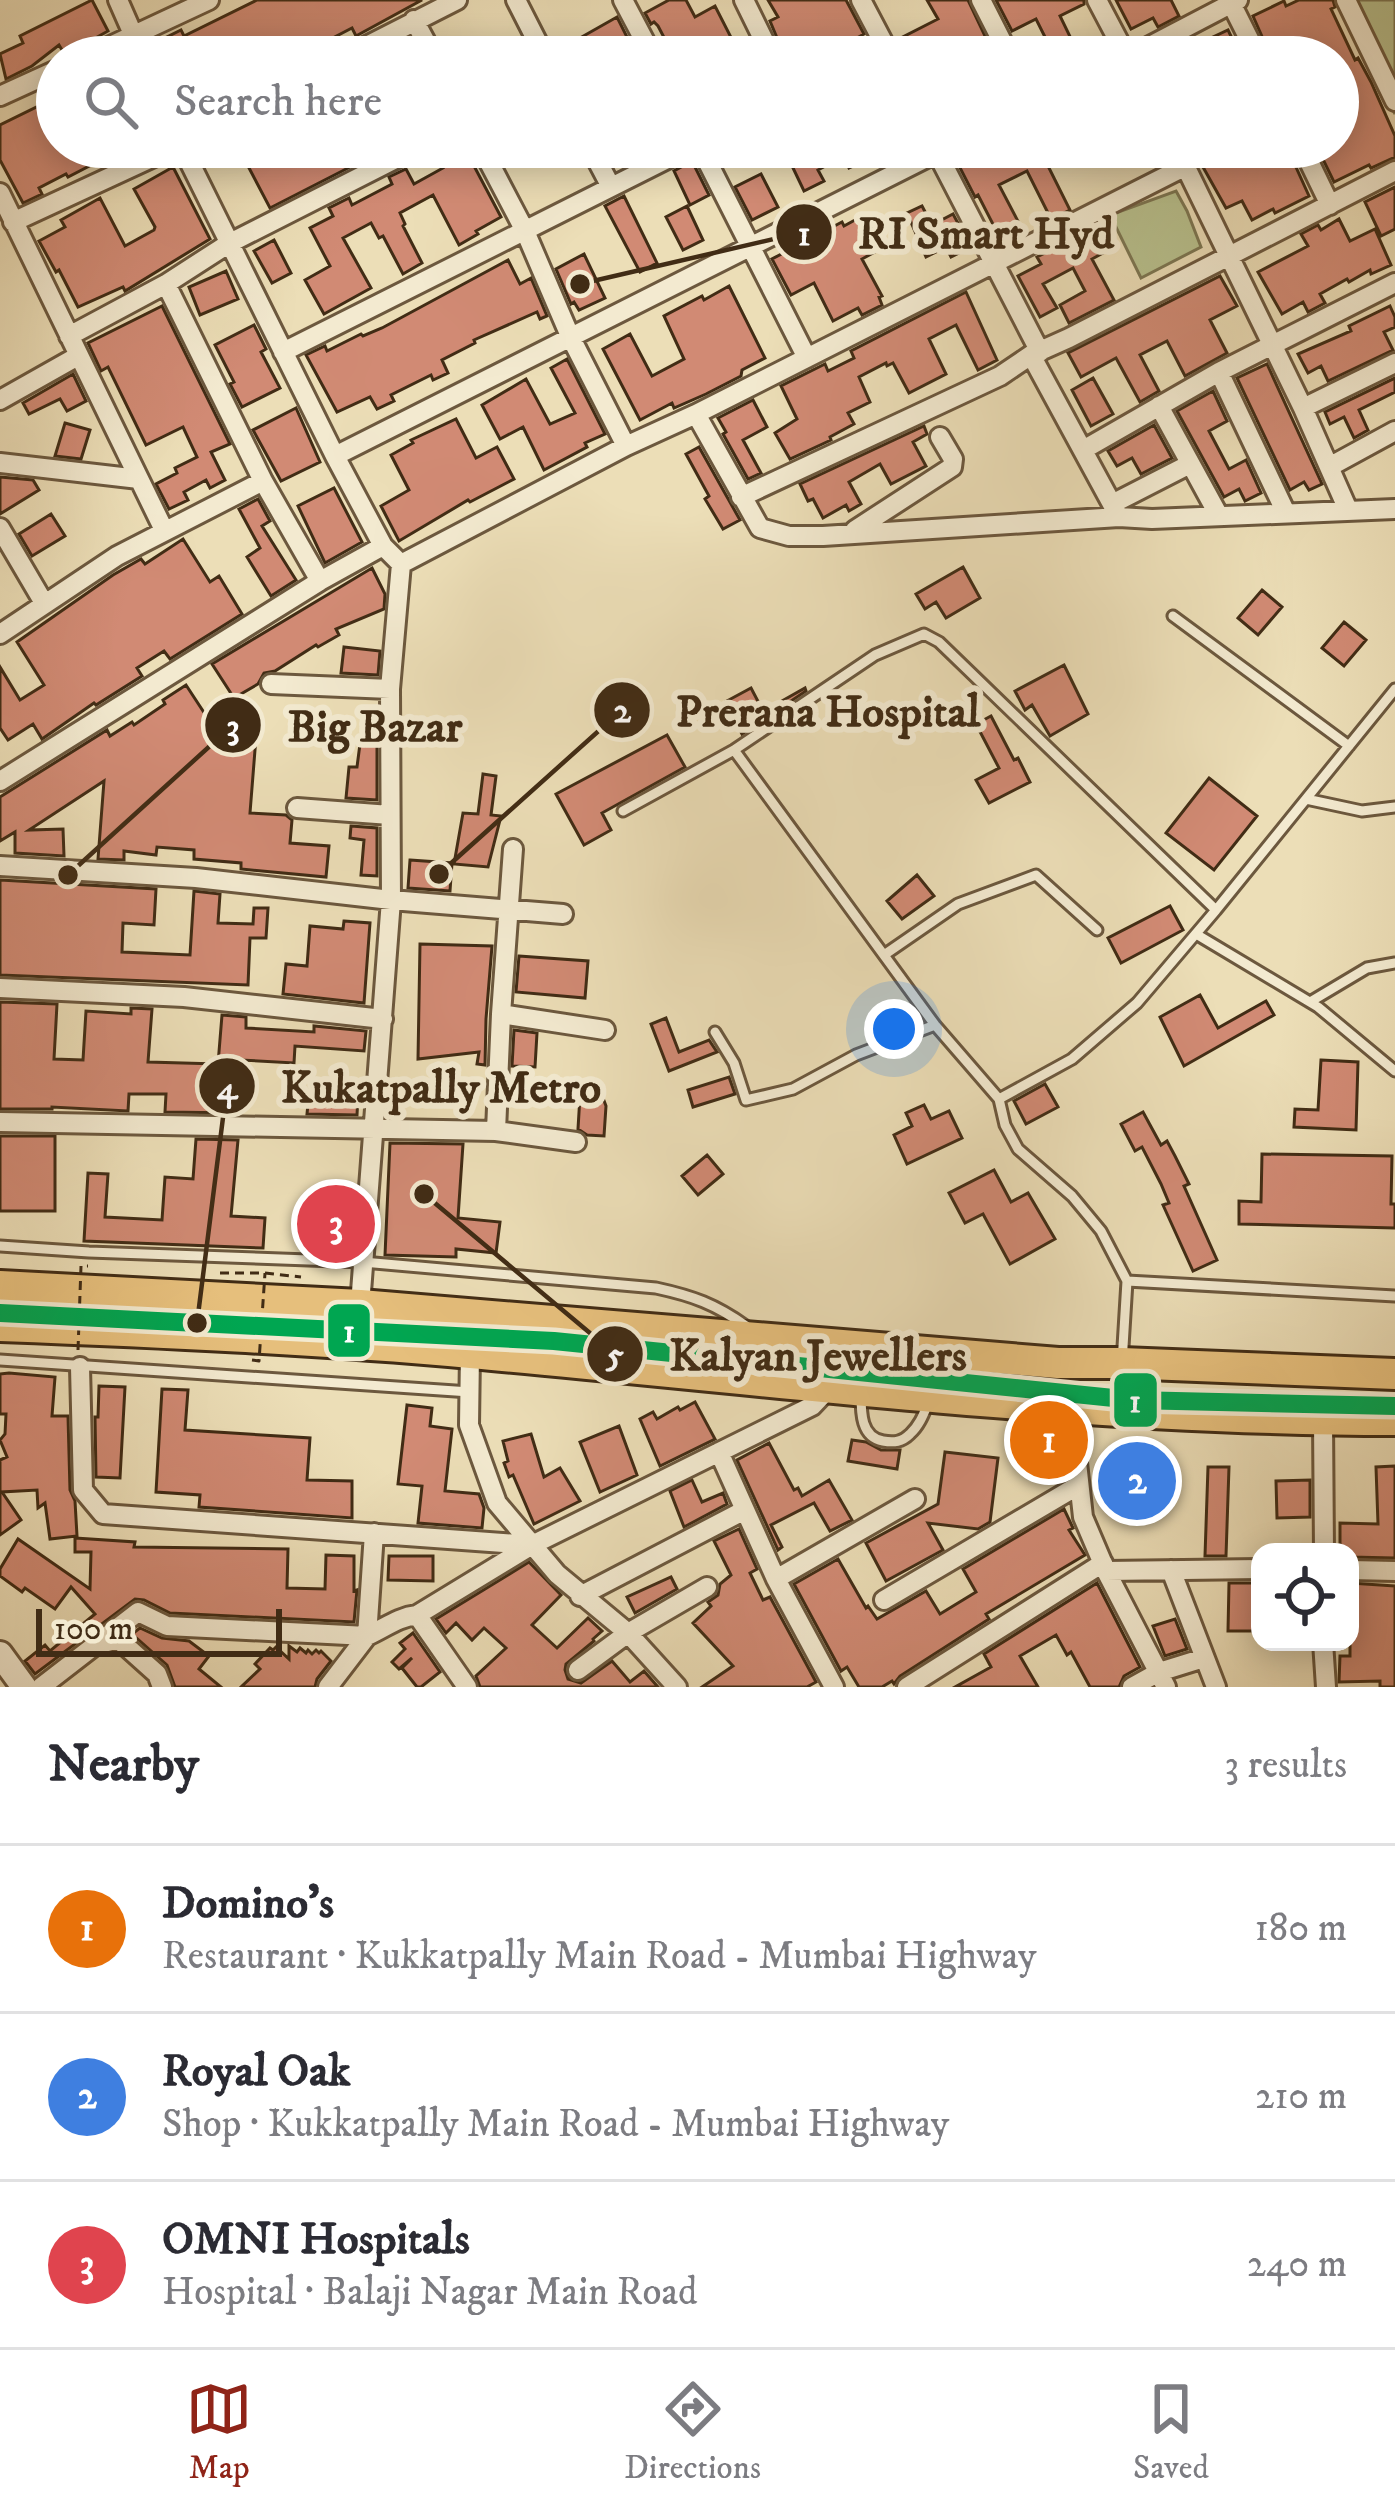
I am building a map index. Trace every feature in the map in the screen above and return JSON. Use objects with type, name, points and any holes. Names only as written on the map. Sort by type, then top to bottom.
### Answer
[{"type":"highway","points":[[0,1286],[361,1305],[1058,1364],[1395,1374]]},
{"type":"highway","points":[[0,1326],[357,1344],[1076,1409],[1395,1420]]},
{"type":"highway","points":[[1076,1409],[1088,1363]]},
{"type":"street","points":[[118,0],[134,36],[209,0]]},
{"type":"street","points":[[384,36],[457,0]]},
{"type":"street","points":[[516,0],[534,36]]},
{"type":"street","points":[[623,0],[642,36]]},
{"type":"street","points":[[743,0],[761,36]]},
{"type":"street","points":[[861,0],[875,36]]},
{"type":"street","points":[[981,0],[999,36]]},
{"type":"street","points":[[1097,0],[1117,36]]},
{"type":"street","points":[[1346,0],[1395,101]]},
{"type":"street","points":[[1169,36],[1235,2],[1249,36]]},
{"type":"street","points":[[414,20],[423,36]]},
{"type":"street","points":[[0,96],[36,80]]},
{"type":"street","points":[[0,241],[17,227],[136,168]]},
{"type":"street","points":[[189,168],[335,456],[383,546],[400,564],[390,689],[391,900],[361,1305]]},
{"type":"street","points":[[69,337],[228,244],[378,168]]},
{"type":"street","points":[[492,168],[626,446]]},
{"type":"street","points":[[601,168],[610,185]]},
{"type":"street","points":[[284,352],[648,168]]},
{"type":"street","points":[[707,168],[807,358]]},
{"type":"street","points":[[335,456],[902,168]]},
{"type":"street","points":[[949,168],[1116,510]]},
{"type":"street","points":[[400,564],[1182,168]]},
{"type":"street","points":[[1187,168],[1348,510]]},
{"type":"street","points":[[1312,168],[1330,205]]},
{"type":"street","points":[[741,497],[1000,376],[1395,171]]},
{"type":"street","points":[[0,193],[164,530]]},
{"type":"street","points":[[1083,450],[1271,344],[1395,283]]},
{"type":"street","points":[[166,284],[263,482],[320,581]]},
{"type":"street","points":[[0,400],[78,356]]},
{"type":"street","points":[[1303,408],[1395,363]]},
{"type":"street","points":[[1219,372],[1286,513]]},
{"type":"street","points":[[1159,406],[1219,516]]},
{"type":"street","points":[[696,414],[760,528],[789,536],[1116,510],[1152,519],[1385,510],[1395,499]]},
{"type":"street","points":[[1329,467],[1395,431]]},
{"type":"street","points":[[849,534],[952,467],[953,459],[940,437]]},
{"type":"street","points":[[0,463],[139,479]]},
{"type":"street","points":[[1116,510],[1190,464]]},
{"type":"street","points":[[0,634],[117,556],[263,482]]},
{"type":"street","points":[[0,528],[44,603]]},
{"type":"street","points":[[4,771],[383,546]]},
{"type":"street","points":[[271,684],[390,689]]},
{"type":"street","points":[[297,808],[390,815]]},
{"type":"street","points":[[496,1131],[512,849]]},
{"type":"street","points":[[0,866],[196,878],[562,914]]},
{"type":"street","points":[[0,988],[184,997],[383,1019]]},
{"type":"street","points":[[501,1014],[605,1030]]},
{"type":"street","points":[[0,1122],[496,1131],[576,1142]]},
{"type":"street","points":[[470,1353],[469,1424],[497,1503],[580,1596],[628,1633],[677,1687]]},
{"type":"street","points":[[79,1358],[82,1490],[103,1514],[532,1545]]},
{"type":"street","points":[[328,1687],[367,1636],[401,1617],[418,1616],[532,1545],[845,1388]]},
{"type":"street","points":[[1076,1409],[1083,1517],[1163,1679]]},
{"type":"street","points":[[1323,1420],[1324,1543]]},
{"type":"street","points":[[719,1452],[776,1580],[834,1687]]},
{"type":"street","points":[[884,1600],[1079,1485]]},
{"type":"street","points":[[776,1580],[915,1499]]},
{"type":"street","points":[[580,1596],[743,1511]]},
{"type":"street","points":[[367,1636],[374,1533]]},
{"type":"street","points":[[907,1687],[1105,1567],[1251,1569]]},
{"type":"street","points":[[1171,1570],[1216,1687]]},
{"type":"street","points":[[1359,1570],[1395,1571]]},
{"type":"street","points":[[578,1670],[628,1633],[707,1587]]},
{"type":"street","points":[[0,1654],[26,1686],[99,1644],[137,1612],[167,1626],[367,1636]]},
{"type":"street","points":[[418,1616],[467,1687]]},
{"type":"street","points":[[99,1644],[118,1639],[158,1674],[162,1687]]},
{"type":"street","points":[[1324,1651],[1326,1687]]},
{"type":"street","points":[[1132,1687],[1163,1679],[1204,1658]]},
{"type":"lane","points":[[1173,616],[1349,746]]},
{"type":"lane","points":[[622,812],[734,750],[875,655],[924,634],[939,641],[1216,910]]},
{"type":"lane","points":[[1000,1099],[1072,1059],[1137,1003],[1395,689]]},
{"type":"lane","points":[[734,750],[935,1025],[1000,1099],[1005,1125],[1018,1149],[1072,1196],[1101,1231],[1127,1281],[1115,1411]]},
{"type":"lane","points":[[1306,799],[1362,812],[1395,807]]},
{"type":"lane","points":[[884,955],[958,904],[1036,875],[1097,930]]},
{"type":"lane","points":[[1196,934],[1310,1002],[1395,1071]]},
{"type":"lane","points":[[1310,1002],[1367,968],[1395,963]]},
{"type":"lane","points":[[715,1031],[734,1063],[746,1100],[794,1089],[856,1055],[935,1025]]},
{"type":"lane","points":[[0,1246],[363,1262],[656,1288],[720,1308],[764,1339]]},
{"type":"lane","points":[[1127,1281],[1395,1296]]},
{"type":"lane","points":[[0,1360],[79,1358],[470,1392]]},
{"type":"lane","points":[[845,1388],[872,1438],[884,1442],[906,1438],[932,1396]]},
{"type":"path","points":[[79,1358],[81,1266],[88,1266]]},
{"type":"path","points":[[252,1360],[259,1361],[265,1273]]},
{"type":"green space","points":[[1335,0],[1395,0],[1395,114],[1359,46],[1359,36],[1354,36]]},
{"type":"green space","points":[[1176,191],[1201,247],[1141,278],[1110,215]]},
{"type":"building","points":[[92,0],[108,31],[99,36],[36,36],[36,63],[6,79],[0,54],[23,43],[20,36]]},
{"type":"building","points":[[257,0],[422,0],[356,36],[352,28],[337,36],[184,36]]},
{"type":"building","points":[[669,0],[686,0],[695,17],[715,6],[730,36],[663,36],[645,13]]},
{"type":"building","points":[[768,0],[846,0],[864,34],[776,36],[770,21],[778,17]]},
{"type":"building","points":[[927,0],[968,0],[985,36],[905,36],[938,19]]},
{"type":"building","points":[[996,0],[1084,0],[1060,16],[1070,36],[1044,36],[1036,19],[1012,31]]},
{"type":"building","points":[[1116,0],[1171,0],[1179,16],[1158,27],[1153,18],[1131,29]]},
{"type":"building","points":[[1299,0],[1333,0],[1331,9],[1344,36],[1262,36],[1253,16],[1284,1],[1286,6]]},
{"type":"building","points":[[617,17],[626,36],[583,36]]},
{"type":"building","points":[[1359,60],[1395,136],[1395,157],[1334,182],[1327,168],[1359,168]]},
{"type":"building","points":[[36,107],[36,168],[85,168],[39,188],[42,194],[23,203],[0,160],[0,125]]},
{"type":"building","points":[[174,168],[210,239],[125,291],[123,287],[78,307],[39,241],[65,227],[61,220],[100,198],[125,246],[155,227],[134,189]]},
{"type":"building","points":[[249,168],[348,168],[270,208]]},
{"type":"building","points":[[443,168],[475,168],[501,217],[459,245],[433,195],[400,213],[422,263],[403,274],[371,223],[343,238],[371,288],[324,314],[305,280],[330,266],[310,228],[333,216],[329,208],[349,198],[352,205],[392,184],[389,177],[406,169],[414,184]]},
{"type":"building","points":[[696,168],[709,195],[690,205],[674,171]]},
{"type":"building","points":[[793,168],[822,168],[818,170],[824,181],[804,191]]},
{"type":"building","points":[[960,168],[1049,168],[1070,210],[1051,219],[1027,171],[999,185],[1020,225],[999,236],[978,195],[975,197]]},
{"type":"building","points":[[1204,168],[1296,168],[1309,196],[1252,220],[1242,201],[1226,208]]},
{"type":"building","points":[[761,174],[778,207],[752,220],[735,187]]},
{"type":"building","points":[[1395,187],[1395,229],[1381,236],[1365,202]]},
{"type":"building","points":[[624,196],[657,263],[640,272],[605,206]]},
{"type":"building","points":[[687,206],[703,240],[683,250],[666,217]]},
{"type":"building","points":[[922,206],[932,225],[953,214],[971,247],[951,257],[946,247],[926,257],[907,213]]},
{"type":"building","points":[[866,214],[884,247],[862,259],[882,305],[862,315],[858,308],[833,321],[814,283],[791,295],[772,259]]},
{"type":"building","points":[[1339,219],[1350,241],[1375,229],[1391,265],[1347,279],[1320,294],[1325,303],[1308,312],[1303,302],[1282,314],[1258,272],[1308,246],[1301,234],[1318,225],[1321,230]]},
{"type":"building","points":[[1101,224],[1114,247],[1092,259],[1114,300],[1069,323],[1060,305],[1085,291],[1073,268],[1043,284],[1057,308],[1040,317],[1018,276],[1041,264],[1037,257]]},
{"type":"building","points":[[274,240],[291,273],[272,283],[254,251]]},
{"type":"building","points":[[584,254],[605,298],[579,310],[571,304],[556,269]]},
{"type":"building","points":[[508,260],[520,284],[531,278],[547,316],[540,319],[537,312],[474,340],[442,360],[448,373],[433,380],[431,375],[391,395],[394,401],[377,409],[370,397],[337,412],[306,355],[382,328]]},
{"type":"building","points":[[226,271],[238,299],[200,315],[189,287]]},
{"type":"building","points":[[1220,276],[1237,306],[1210,320],[1227,353],[1185,376],[1167,341],[1140,355],[1159,391],[1140,402],[1116,358],[1081,377],[1068,353]]},
{"type":"building","points":[[729,286],[765,358],[706,394],[674,408],[672,403],[640,420],[603,349],[630,334],[652,376],[684,359],[664,316]]},
{"type":"building","points":[[966,292],[997,360],[978,370],[956,325],[929,339],[946,374],[909,393],[893,363],[859,377],[870,402],[848,413],[854,424],[790,459],[775,433],[797,419],[781,386],[825,364],[828,371],[854,358],[851,351]]},
{"type":"building","points":[[162,306],[230,444],[211,452],[225,480],[210,488],[206,480],[184,492],[188,500],[169,509],[156,484],[197,457],[183,427],[146,445],[108,367],[101,371],[88,343]]},
{"type":"building","points":[[1390,306],[1395,327],[1384,332],[1393,350],[1328,381],[1321,366],[1308,373],[1298,354],[1351,331],[1349,326]]},
{"type":"building","points":[[254,325],[266,349],[261,352],[280,388],[242,407],[215,345]]},
{"type":"building","points":[[567,359],[605,434],[544,470],[523,427],[500,439],[482,405],[526,379],[550,424],[575,413],[551,368]]},
{"type":"building","points":[[1267,364],[1322,484],[1309,490],[1304,482],[1290,490],[1237,378]]},
{"type":"building","points":[[73,374],[86,401],[67,411],[60,399],[29,414],[23,403]]},
{"type":"building","points":[[1093,378],[1113,414],[1091,426],[1072,390]]},
{"type":"building","points":[[1395,378],[1395,392],[1359,410],[1368,430],[1354,438],[1344,417],[1330,424],[1325,412]]},
{"type":"building","points":[[1213,391],[1227,421],[1209,431],[1229,469],[1246,460],[1261,493],[1245,501],[1239,489],[1224,497],[1177,411]]},
{"type":"building","points":[[753,400],[767,427],[743,440],[761,473],[748,479],[718,418]]},
{"type":"building","points":[[296,408],[320,462],[281,481],[253,430]]},
{"type":"building","points":[[456,419],[476,458],[497,447],[514,479],[399,541],[381,506],[409,490],[391,455]]},
{"type":"building","points":[[65,423],[90,430],[81,459],[55,456]]},
{"type":"building","points":[[1154,425],[1172,458],[1141,474],[1132,458],[1117,466],[1108,451]]},
{"type":"building","points":[[924,426],[927,434],[913,442],[926,466],[891,484],[880,464],[849,482],[861,504],[849,511],[846,505],[823,518],[813,499],[808,501],[800,484]]},
{"type":"building","points":[[699,447],[740,520],[723,529],[686,454]]},
{"type":"building","points":[[0,477],[33,480],[39,490],[0,514]]},
{"type":"building","points":[[334,488],[362,542],[325,563],[298,506]]},
{"type":"building","points":[[258,499],[270,521],[262,526],[296,580],[271,596],[247,557],[260,548],[239,509]]},
{"type":"building","points":[[51,514],[65,536],[32,556],[19,534]]},
{"type":"building","points":[[183,539],[210,582],[219,576],[242,614],[170,659],[164,651],[137,668],[142,676],[42,739],[33,724],[8,740],[0,728],[0,667],[20,700],[44,685],[17,642],[113,575],[141,559],[145,564]]},
{"type":"building","points":[[963,567],[980,598],[946,618],[936,602],[925,609],[916,594]]},
{"type":"building","points":[[372,568],[385,594],[384,609],[336,629],[339,635],[264,673],[258,684],[234,698],[212,664]]},
{"type":"building","points":[[1262,590],[1282,607],[1258,635],[1238,618]]},
{"type":"building","points":[[1344,622],[1366,640],[1344,666],[1322,648]]},
{"type":"building","points":[[344,647],[380,651],[378,675],[341,673]]},
{"type":"building","points":[[1064,665],[1088,714],[1050,736],[1032,705],[1025,710],[1015,691]]},
{"type":"building","points":[[186,685],[224,743],[227,710],[258,712],[250,813],[286,815],[292,820],[290,843],[329,846],[326,877],[241,869],[241,863],[194,859],[194,850],[157,847],[156,855],[124,851],[124,860],[98,859],[104,781],[29,830],[63,829],[64,856],[15,853],[15,832],[0,841],[0,797],[107,730],[110,736],[134,725]]},
{"type":"building","points":[[751,688],[766,710],[806,691],[742,734],[725,702]]},
{"type":"building","points":[[991,716],[1030,782],[989,803],[976,780],[999,768],[976,724]]},
{"type":"building","points":[[363,721],[377,723],[377,800],[346,798],[349,767],[357,767]]},
{"type":"building","points":[[667,735],[685,767],[602,813],[611,830],[584,845],[556,794]]},
{"type":"building","points":[[483,774],[496,776],[491,815],[501,816],[488,867],[454,864],[463,813],[478,814]]},
{"type":"building","points":[[1209,778],[1257,816],[1214,870],[1166,833]]},
{"type":"building","points":[[351,826],[377,828],[377,876],[361,875],[364,840],[350,838]]},
{"type":"building","points":[[410,860],[452,863],[450,891],[408,888]]},
{"type":"building","points":[[917,875],[934,896],[902,919],[887,901]]},
{"type":"building","points":[[0,880],[156,889],[154,925],[123,923],[122,952],[190,955],[194,891],[220,894],[218,923],[253,924],[254,908],[268,908],[266,938],[250,938],[248,985],[0,975]]},
{"type":"building","points":[[1170,906],[1183,930],[1121,963],[1108,938]]},
{"type":"building","points":[[344,921],[370,923],[364,1003],[283,994],[286,964],[307,966],[310,926],[343,929]]},
{"type":"building","points":[[420,944],[492,946],[485,1065],[477,1064],[479,1052],[418,1059]]},
{"type":"building","points":[[519,956],[588,961],[585,998],[516,992]]},
{"type":"building","points":[[1200,995],[1218,1028],[1266,1001],[1274,1015],[1184,1066],[1160,1017]]},
{"type":"building","points":[[0,1002],[57,1004],[54,1059],[83,1060],[86,1011],[131,1014],[131,1008],[152,1009],[148,1062],[218,1064],[222,1015],[246,1017],[246,1028],[314,1032],[314,1026],[366,1031],[364,1051],[295,1046],[294,1063],[241,1060],[239,1113],[165,1112],[166,1094],[129,1094],[128,1111],[0,1109]]},
{"type":"building","points":[[666,1018],[679,1052],[709,1040],[717,1052],[669,1071],[651,1024]]},
{"type":"building","points":[[514,1030],[537,1033],[535,1067],[512,1066]]},
{"type":"building","points":[[1321,1060],[1358,1062],[1356,1130],[1294,1127],[1295,1109],[1318,1110]]},
{"type":"building","points":[[729,1077],[735,1094],[693,1107],[688,1090]]},
{"type":"building","points":[[1045,1084],[1058,1107],[1026,1124],[1014,1101]]},
{"type":"building","points":[[309,1094],[358,1096],[357,1115],[307,1114]]},
{"type":"building","points":[[580,1096],[603,1098],[604,1136],[578,1129]]},
{"type":"building","points":[[924,1105],[931,1119],[949,1111],[962,1138],[907,1164],[894,1135],[912,1126],[906,1113]]},
{"type":"building","points":[[1143,1112],[1161,1145],[1167,1141],[1189,1184],[1184,1186],[1217,1260],[1193,1271],[1163,1205],[1169,1203],[1161,1184],[1142,1147],[1135,1151],[1121,1124]]},
{"type":"building","points":[[0,1136],[55,1136],[55,1211],[0,1211]]},
{"type":"building","points":[[196,1139],[238,1140],[231,1216],[265,1218],[263,1248],[84,1241],[88,1173],[108,1174],[105,1217],[162,1220],[165,1177],[193,1179]]},
{"type":"building","points":[[390,1143],[463,1144],[458,1218],[500,1222],[496,1253],[456,1249],[456,1257],[385,1255]]},
{"type":"building","points":[[1262,1154],[1392,1156],[1395,1228],[1239,1224],[1239,1201],[1261,1202]]},
{"type":"building","points":[[707,1155],[723,1174],[698,1195],[682,1176]]},
{"type":"building","points":[[994,1170],[1011,1202],[1028,1193],[1055,1239],[1010,1264],[983,1214],[965,1223],[949,1193]]},
{"type":"building","points":[[321,1192],[355,1193],[351,1245],[319,1243]]},
{"type":"building","points":[[0,1374],[55,1377],[52,1416],[68,1416],[77,1536],[50,1539],[45,1503],[38,1508],[37,1490],[2,1492],[21,1520],[0,1535],[0,1460],[7,1457],[0,1440],[6,1414],[0,1414]]},
{"type":"building","points":[[99,1386],[125,1387],[120,1478],[96,1477]]},
{"type":"building","points":[[162,1389],[188,1390],[185,1430],[310,1438],[307,1480],[352,1481],[352,1518],[199,1507],[200,1495],[156,1492]]},
{"type":"building","points":[[695,1402],[715,1439],[660,1466],[640,1419],[653,1412],[657,1419]]},
{"type":"building","points":[[407,1405],[432,1408],[430,1426],[452,1429],[445,1491],[479,1494],[484,1508],[482,1528],[418,1523],[422,1486],[398,1484]]},
{"type":"building","points":[[619,1426],[637,1475],[600,1492],[580,1442]]},
{"type":"building","points":[[531,1434],[544,1477],[560,1468],[580,1501],[534,1524],[513,1475],[509,1477],[503,1441]]},
{"type":"building","points":[[852,1440],[881,1450],[900,1450],[897,1469],[848,1461]]},
{"type":"building","points":[[769,1443],[794,1490],[798,1488],[802,1496],[829,1480],[852,1520],[830,1531],[814,1503],[771,1525],[782,1547],[778,1550],[737,1460]]},
{"type":"building","points":[[945,1452],[998,1458],[990,1522],[978,1529],[928,1523],[943,1550],[886,1581],[866,1543],[938,1504]]},
{"type":"building","points":[[1395,1466],[1395,1558],[1359,1557],[1359,1543],[1340,1543],[1340,1523],[1378,1524],[1376,1467]]},
{"type":"building","points":[[1208,1467],[1229,1467],[1226,1556],[1205,1556]]},
{"type":"building","points":[[1107,1476],[1155,1477],[1154,1507],[1106,1506]]},
{"type":"building","points":[[692,1480],[702,1502],[723,1493],[727,1504],[684,1527],[670,1491]]},
{"type":"building","points":[[1310,1480],[1310,1517],[1277,1518],[1276,1481]]},
{"type":"building","points":[[1064,1509],[1073,1528],[1069,1530],[1085,1555],[986,1614],[989,1619],[894,1684],[859,1687],[847,1667],[841,1671],[794,1584],[838,1559],[877,1619],[926,1591],[940,1614],[976,1592],[963,1569]]},
{"type":"building","points":[[739,1529],[757,1569],[750,1573],[763,1600],[770,1597],[816,1682],[807,1687],[702,1687],[733,1666],[693,1623],[731,1575],[714,1541]]},
{"type":"building","points":[[75,1538],[135,1542],[134,1547],[288,1549],[287,1588],[325,1589],[326,1555],[354,1556],[354,1622],[170,1613],[135,1599],[35,1674],[25,1661],[45,1645],[50,1651],[95,1614],[71,1587],[55,1609],[0,1576],[0,1569],[18,1539],[90,1589],[91,1552],[75,1552]]},
{"type":"building","points":[[389,1556],[433,1556],[433,1581],[388,1580]]},
{"type":"building","points":[[529,1562],[561,1595],[532,1625],[557,1648],[588,1618],[602,1631],[566,1664],[568,1679],[581,1683],[612,1661],[630,1682],[644,1671],[658,1687],[480,1687],[476,1676],[506,1648],[484,1628],[472,1640],[456,1623],[446,1633],[436,1619]]},
{"type":"building","points":[[671,1577],[677,1589],[635,1613],[627,1597]]},
{"type":"building","points":[[1097,1583],[1140,1667],[1124,1676],[1119,1687],[1090,1687],[1056,1635],[1020,1656],[1038,1687],[955,1687],[991,1667],[984,1654]]},
{"type":"building","points":[[1229,1583],[1251,1583],[1251,1631],[1228,1631]]},
{"type":"building","points":[[1359,1584],[1395,1586],[1395,1687],[1380,1687],[1380,1681],[1339,1682],[1340,1656],[1350,1656],[1350,1651],[1359,1651]]},
{"type":"building","points":[[1175,1619],[1187,1649],[1165,1656],[1153,1626]]},
{"type":"building","points":[[140,1628],[162,1638],[189,1641],[209,1656],[199,1669],[221,1687],[175,1687],[167,1665],[132,1634]]},
{"type":"building","points":[[413,1633],[440,1672],[421,1687],[402,1668],[412,1658],[399,1669],[392,1662],[405,1649],[400,1643]]},
{"type":"building","points":[[289,1646],[297,1652],[300,1648],[312,1654],[321,1651],[331,1661],[315,1687],[241,1687],[260,1669],[255,1664],[270,1648],[276,1647],[289,1659]]},
{"type":"transit line","name":"1","points":[[0,1313],[554,1341],[1133,1400],[1395,1406]]},
{"type":"place","name":"RI Smart Hyd","points":[[580,284]]},
{"type":"place","name":"Prerana Hospital","points":[[439,874]]},
{"type":"place","name":"Big Bazar","points":[[68,875]]},
{"type":"place","name":"Kalyan Jewellers","points":[[424,1194]]},
{"type":"place","name":"OMNI Hospitals","points":[[336,1224]]},
{"type":"place","name":"Kukatpally Metro","points":[[197,1323]]},
{"type":"place","name":"Domino's","points":[[1049,1440]]},
{"type":"place","name":"Royal Oak","points":[[1137,1481]]}]
